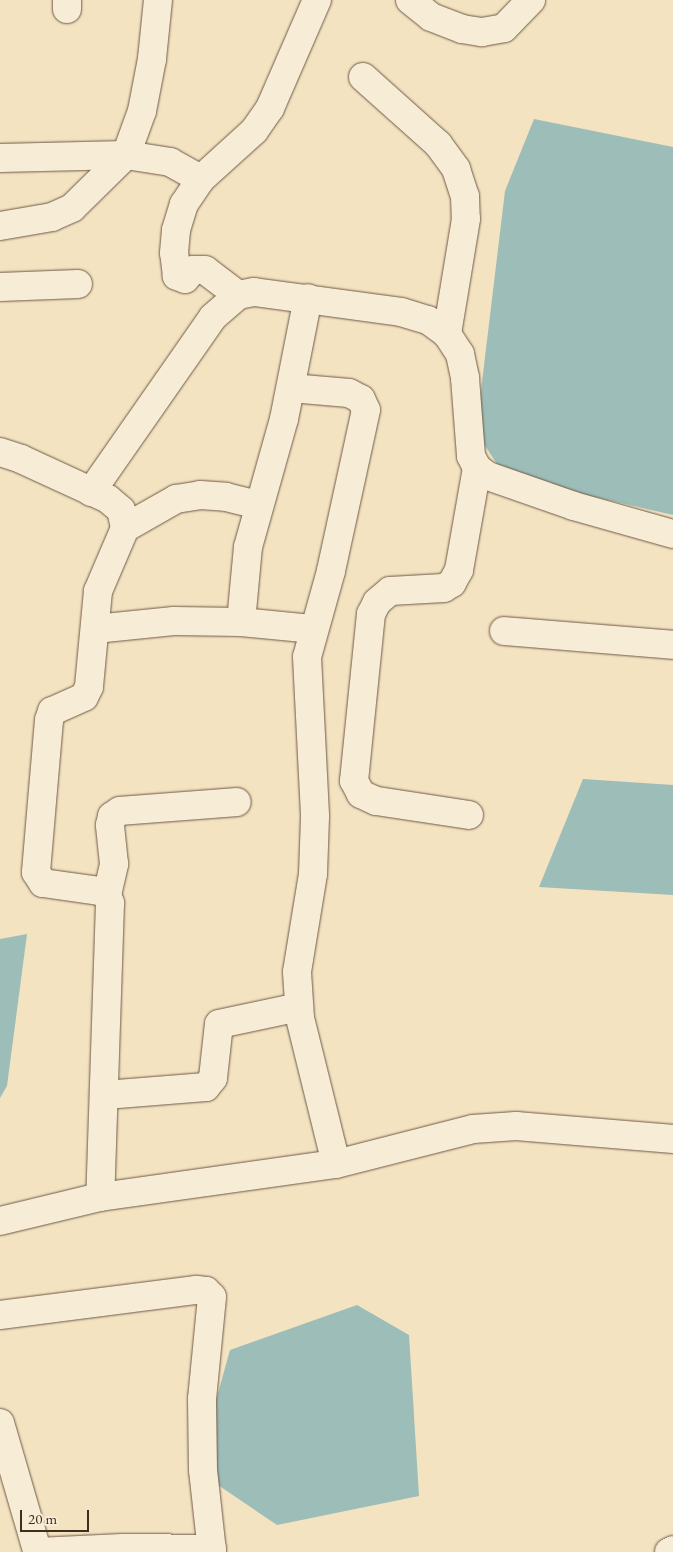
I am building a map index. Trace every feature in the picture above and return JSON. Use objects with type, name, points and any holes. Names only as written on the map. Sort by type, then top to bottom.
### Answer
[{"type":"street","points":[[0,226],[52,217],[72,208],[126,154],[142,111],[152,59],[158,0]]},
{"type":"street","points":[[238,295],[199,269],[185,279],[177,276],[174,253],[176,230],[184,204],[201,179],[254,130],[270,108],[317,0]]},
{"type":"street","points":[[410,0],[431,17],[462,29],[482,32],[504,28],[531,0]]},
{"type":"street","points":[[362,76],[438,144],[456,169],[466,196],[466,219],[448,334]]},
{"type":"street","points":[[0,158],[126,154],[170,162],[201,179]]},
{"type":"street","points":[[0,287],[78,284]]},
{"type":"street","points":[[91,492],[213,318],[238,295],[254,292],[401,312],[428,320],[448,334],[460,354],[465,378],[470,456],[477,468],[488,476],[574,506],[673,534]]},
{"type":"street","points":[[241,622],[248,547],[258,505],[273,461],[291,388],[308,298]]},
{"type":"street","points":[[291,388],[349,393],[361,399],[366,410],[331,571],[312,629],[307,657],[307,697],[315,827],[313,874],[297,972],[299,1007],[311,1072],[336,1164]]},
{"type":"street","points":[[0,452],[21,459],[91,492],[120,510],[125,528]]},
{"type":"street","points":[[469,815],[376,801],[361,794],[354,781],[355,754],[371,614],[377,602],[390,591],[403,588],[444,588],[452,583],[459,570],[477,468]]},
{"type":"street","points":[[107,895],[43,884],[36,872],[49,720],[56,708],[75,702],[87,692],[98,591],[125,528],[176,499],[200,495],[226,497],[258,505]]},
{"type":"street","points":[[95,629],[174,622],[241,622],[312,629]]},
{"type":"street","points":[[504,631],[673,645]]},
{"type":"street","points":[[100,1197],[112,913],[107,895],[114,864],[112,816],[120,812],[237,802]]},
{"type":"street","points":[[105,1095],[206,1087],[213,1078],[219,1024],[299,1007]]},
{"type":"street","points":[[0,1220],[100,1197],[336,1164],[473,1128],[516,1126],[673,1139]]},
{"type":"street","points":[[0,1315],[196,1290],[206,1291],[212,1297],[202,1399],[203,1470],[212,1551],[37,1551],[0,1423]]},
{"type":"street","points":[[669,1552],[673,1550]]},
{"type":"water","points":[[534,119],[673,147],[673,515],[529,482],[499,467],[476,432],[505,191]]},
{"type":"water","points":[[583,779],[673,785],[673,895],[539,887]]},
{"type":"water","points":[[27,934],[7,1086],[0,1098],[0,939]]},
{"type":"water","points":[[357,1305],[409,1335],[419,1496],[277,1525],[215,1483],[215,1404],[230,1350]]}]
